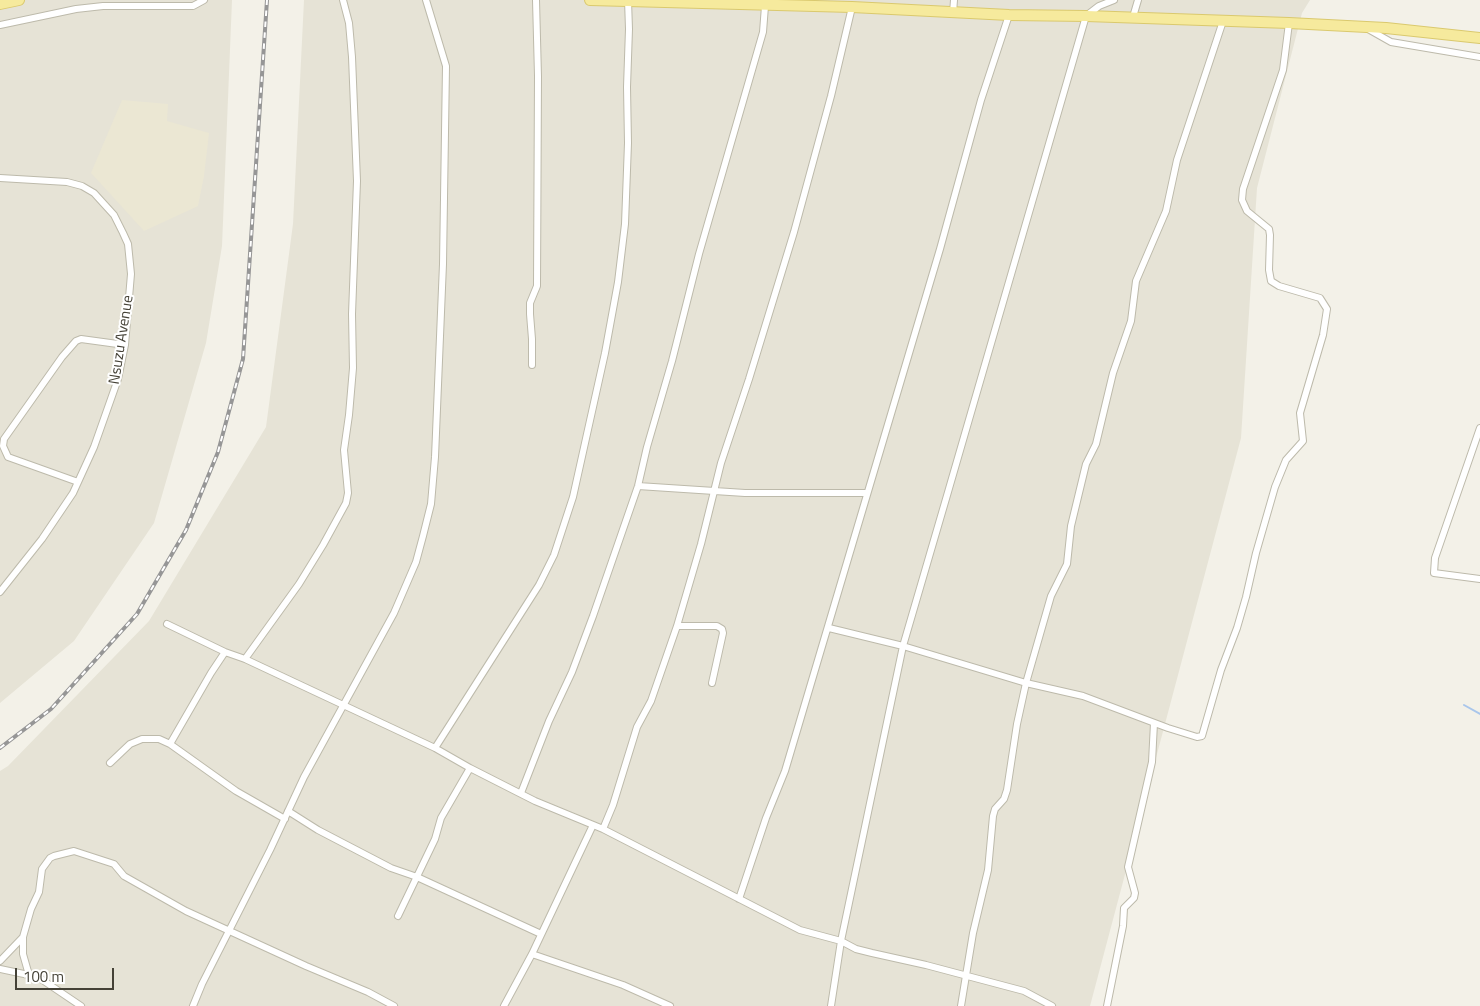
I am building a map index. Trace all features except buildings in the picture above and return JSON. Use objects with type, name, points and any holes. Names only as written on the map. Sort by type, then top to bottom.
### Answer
[{"type":"main road","points":[[0,4],[19,0]]},
{"type":"main road","points":[[590,0],[852,7],[954,13],[1289,23],[1364,27],[1480,38]]},
{"type":"street","points":[[0,25],[76,9],[103,6],[193,6],[204,0]]},
{"type":"street","points":[[245,659],[299,584],[346,503],[348,493],[344,450],[353,368],[352,314],[357,182],[352,57],[349,24],[343,0]]},
{"type":"street","points":[[193,1006],[304,777],[397,605],[416,562],[431,504],[443,264],[446,66],[426,0]]},
{"type":"street","points":[[532,365],[530,302],[537,286],[538,76],[536,0]]},
{"type":"street","points":[[954,0],[954,13]]},
{"type":"street","points":[[831,1006],[842,941],[903,646],[1086,16],[1099,6],[1114,0]]},
{"type":"street","points":[[1133,17],[1138,0]]},
{"type":"street","points":[[435,748],[539,584],[554,555],[573,497],[605,353],[618,282],[625,224],[628,143],[628,1]]},
{"type":"street","points":[[521,793],[549,721],[579,653],[638,486],[699,254],[763,32],[765,6]]},
{"type":"street","points":[[603,829],[613,805],[637,727],[651,701],[677,626],[714,492],[794,232],[831,96],[852,7]]},
{"type":"street","points":[[739,899],[766,818],[786,771],[940,249],[981,100],[1009,15]]},
{"type":"street","points":[[961,1006],[973,933],[988,870],[993,816],[1004,799],[1026,683],[1051,596],[1067,564],[1069,540],[1078,495],[1086,464],[1096,444],[1113,372],[1131,321],[1136,281],[1166,211],[1177,160],[1223,21]]},
{"type":"street","points":[[829,628],[903,646],[1026,683],[1083,696],[1197,737],[1204,733],[1221,670],[1246,597],[1256,553],[1275,487],[1286,460],[1303,440],[1300,414],[1323,335],[1327,309],[1320,298],[1279,286],[1271,281],[1269,270],[1269,229],[1247,211],[1242,200],[1243,190],[1283,70],[1289,23]]},
{"type":"street","points":[[1364,27],[1391,42],[1480,57]]},
{"type":"street","points":[[1432,33],[1436,49]]},
{"type":"street","name":"Nsuzu Avenue","points":[[0,178],[67,182],[82,186],[94,193],[114,215],[128,244],[131,274],[125,345],[118,379],[107,414],[78,482],[42,539],[0,592]]},
{"type":"street","points":[[78,482],[8,457],[3,446],[4,439],[62,357],[76,341],[81,339],[125,345]]},
{"type":"street","points":[[1480,428],[1435,558],[1434,573],[1480,579]]},
{"type":"street","points":[[638,486],[745,494],[867,493]]},
{"type":"street","points":[[167,624],[435,748],[521,793],[603,829],[800,930],[842,941],[864,951],[1024,991],[1052,1006]]},
{"type":"street","points":[[677,626],[717,626],[722,629],[712,683]]},
{"type":"street","points":[[170,744],[225,652]]},
{"type":"street","points":[[1107,1006],[1123,926],[1124,908],[1134,898],[1135,893],[1128,867],[1152,762],[1154,723]]},
{"type":"street","points":[[110,764],[130,744],[142,739],[159,739],[170,744],[236,791],[285,819]]},
{"type":"street","points":[[398,916],[435,840],[441,818],[470,768]]},
{"type":"street","points":[[288,811],[318,830],[391,868],[541,934]]},
{"type":"street","points":[[504,1006],[532,954],[593,825]]},
{"type":"street","points":[[29,975],[22,948],[23,937],[31,909],[39,892],[42,870],[50,858],[70,851],[114,864],[124,876],[149,892],[186,911],[230,930],[271,951],[368,992],[394,1006]]},
{"type":"street","points":[[0,961],[23,937]]},
{"type":"street","points":[[532,954],[623,985],[670,1006]]},
{"type":"street","points":[[0,969],[38,977],[81,1006]]},
{"type":"shaded area","points":[[0,0],[232,0],[222,246],[206,343],[154,523],[74,641],[0,703]]},
{"type":"shaded area","points":[[304,0],[1310,0],[1302,13],[1257,188],[1241,438],[1090,1006],[0,1006],[0,771],[8,766],[149,621],[266,427],[293,224]]},
{"type":"shaded area","points":[[122,100],[168,104],[167,121],[209,133],[198,206],[144,231],[91,173]]},
{"type":"waterway","points":[[1464,705],[1480,714]]},
{"type":"railway","points":[[0,748],[51,709],[137,614],[186,530],[218,452],[243,359],[267,0]]}]
